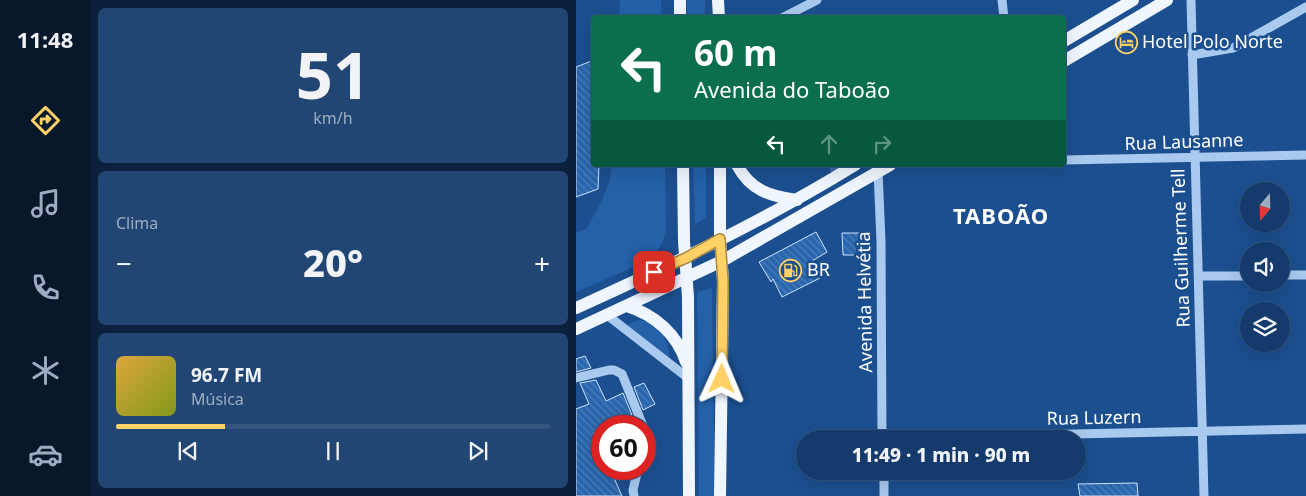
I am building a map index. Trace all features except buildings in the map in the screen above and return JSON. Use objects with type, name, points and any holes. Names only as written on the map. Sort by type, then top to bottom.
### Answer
[{"type":"main road","points":[[680,0],[680,15]]},
{"type":"main road","points":[[718,0],[719,15]]},
{"type":"main road","points":[[1066,40],[1133,0]]},
{"type":"main road","points":[[1066,61],[1167,0]]},
{"type":"main road","points":[[683,167],[689,496]]},
{"type":"main road","points":[[720,167],[720,239],[722,261],[720,496]]},
{"type":"main road","points":[[738,167],[744,178],[758,189],[773,197],[797,200]]},
{"type":"main road","points":[[576,308],[686,258],[797,200],[852,167]]},
{"type":"main road","points":[[576,329],[722,261],[877,168]]},
{"type":"main road","points":[[627,306],[644,313],[667,328],[680,349],[688,373]]},
{"type":"street","points":[[788,15],[817,0]]},
{"type":"street","points":[[1002,0],[1004,15]]},
{"type":"street","name":"Rua Guilherme Tell","points":[[1191,0],[1204,496]]},
{"type":"street","points":[[1192,55],[1233,48],[1306,7]]},
{"type":"street","name":"Rua Lausanne","points":[[1066,160],[1306,155]]},
{"type":"street","name":"Avenida Helvétia","points":[[877,168],[881,241],[882,430]]},
{"type":"street","points":[[1290,275],[1306,275]]},
{"type":"street","points":[[1198,276],[1240,276]]},
{"type":"street","points":[[607,315],[688,373]]},
{"type":"street","points":[[576,378],[609,370],[622,374],[639,415]]},
{"type":"street","name":"Rua Luzern","points":[[1086,434],[1306,429]]},
{"type":"street","points":[[634,496],[633,490],[635,480]]},
{"type":"street","points":[[884,480],[884,496]]},
{"type":"shaded area","points":[[620,0],[661,0],[661,15],[619,15]]},
{"type":"shaded area","points":[[687,0],[705,0],[705,15],[687,15]]},
{"type":"shaded area","points":[[611,167],[665,167],[665,235],[662,244],[651,257],[631,268],[576,292],[576,233],[587,228],[610,180]]},
{"type":"shaded area","points":[[693,167],[706,167],[706,217],[695,225]]},
{"type":"shaded area","points":[[712,288],[715,496],[699,496],[697,292]]},
{"type":"shaded area","points":[[638,320],[653,324],[662,333],[668,346],[670,361],[625,326]]},
{"type":"tunnel","points":[[834,167],[838,176]]},
{"type":"place","name":"Hotel Polo Norte","points":[[1126,42]]},
{"type":"place","name":"BR","points":[[791,270]]},
{"type":"district","name":"TABOÃO","points":[[1001,216]]},
{"type":"route","points":[[654,272],[686,258],[720,239],[723,281],[722,379]]}]
